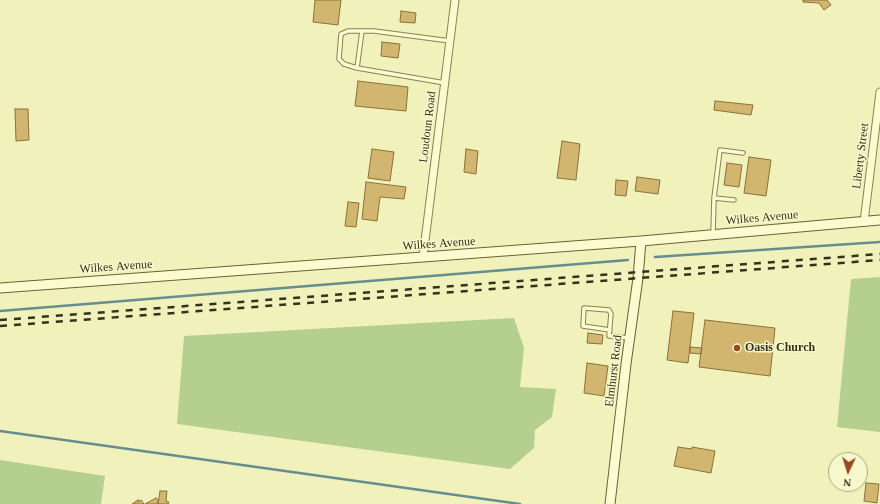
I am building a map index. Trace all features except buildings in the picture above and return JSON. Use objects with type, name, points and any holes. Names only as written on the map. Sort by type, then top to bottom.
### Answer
[{"type":"main road","name":"Wilkes Avenue","points":[[0,288],[641,241],[880,220]]},
{"type":"main road","name":"Elmhurst Road","points":[[610,504],[638,278],[641,241]]},
{"type":"street","name":"Loudoun Road","points":[[423,257],[455,0]]},
{"type":"street","name":"Liberty Street","points":[[864,222],[880,92]]},
{"type":"lane","points":[[445,83],[357,68],[344,64],[339,59],[341,34],[348,31],[362,31],[450,41]]},
{"type":"lane","points":[[357,68],[362,31]]},
{"type":"lane","points":[[713,234],[714,198],[720,150],[743,153]]},
{"type":"lane","points":[[714,198],[734,200]]},
{"type":"lane","points":[[610,330],[583,326],[584,308],[609,310],[611,314],[610,330],[609,336],[630,338]]},
{"type":"green space","points":[[880,277],[880,432],[837,427],[851,279]]},
{"type":"green space","points":[[514,318],[524,348],[520,387],[556,389],[552,417],[535,430],[534,448],[510,469],[177,424],[184,336]]},
{"type":"green space","points":[[0,460],[105,476],[101,504],[0,504]]},
{"type":"waterway","points":[[655,257],[880,242]]},
{"type":"waterway","points":[[0,311],[628,260]]},
{"type":"waterway","points":[[0,431],[520,504]]},
{"type":"railway","points":[[0,320],[880,254]]},
{"type":"railway","points":[[0,326],[880,260]]},
{"type":"place","name":"Oasis Church","points":[[737,348]]}]
